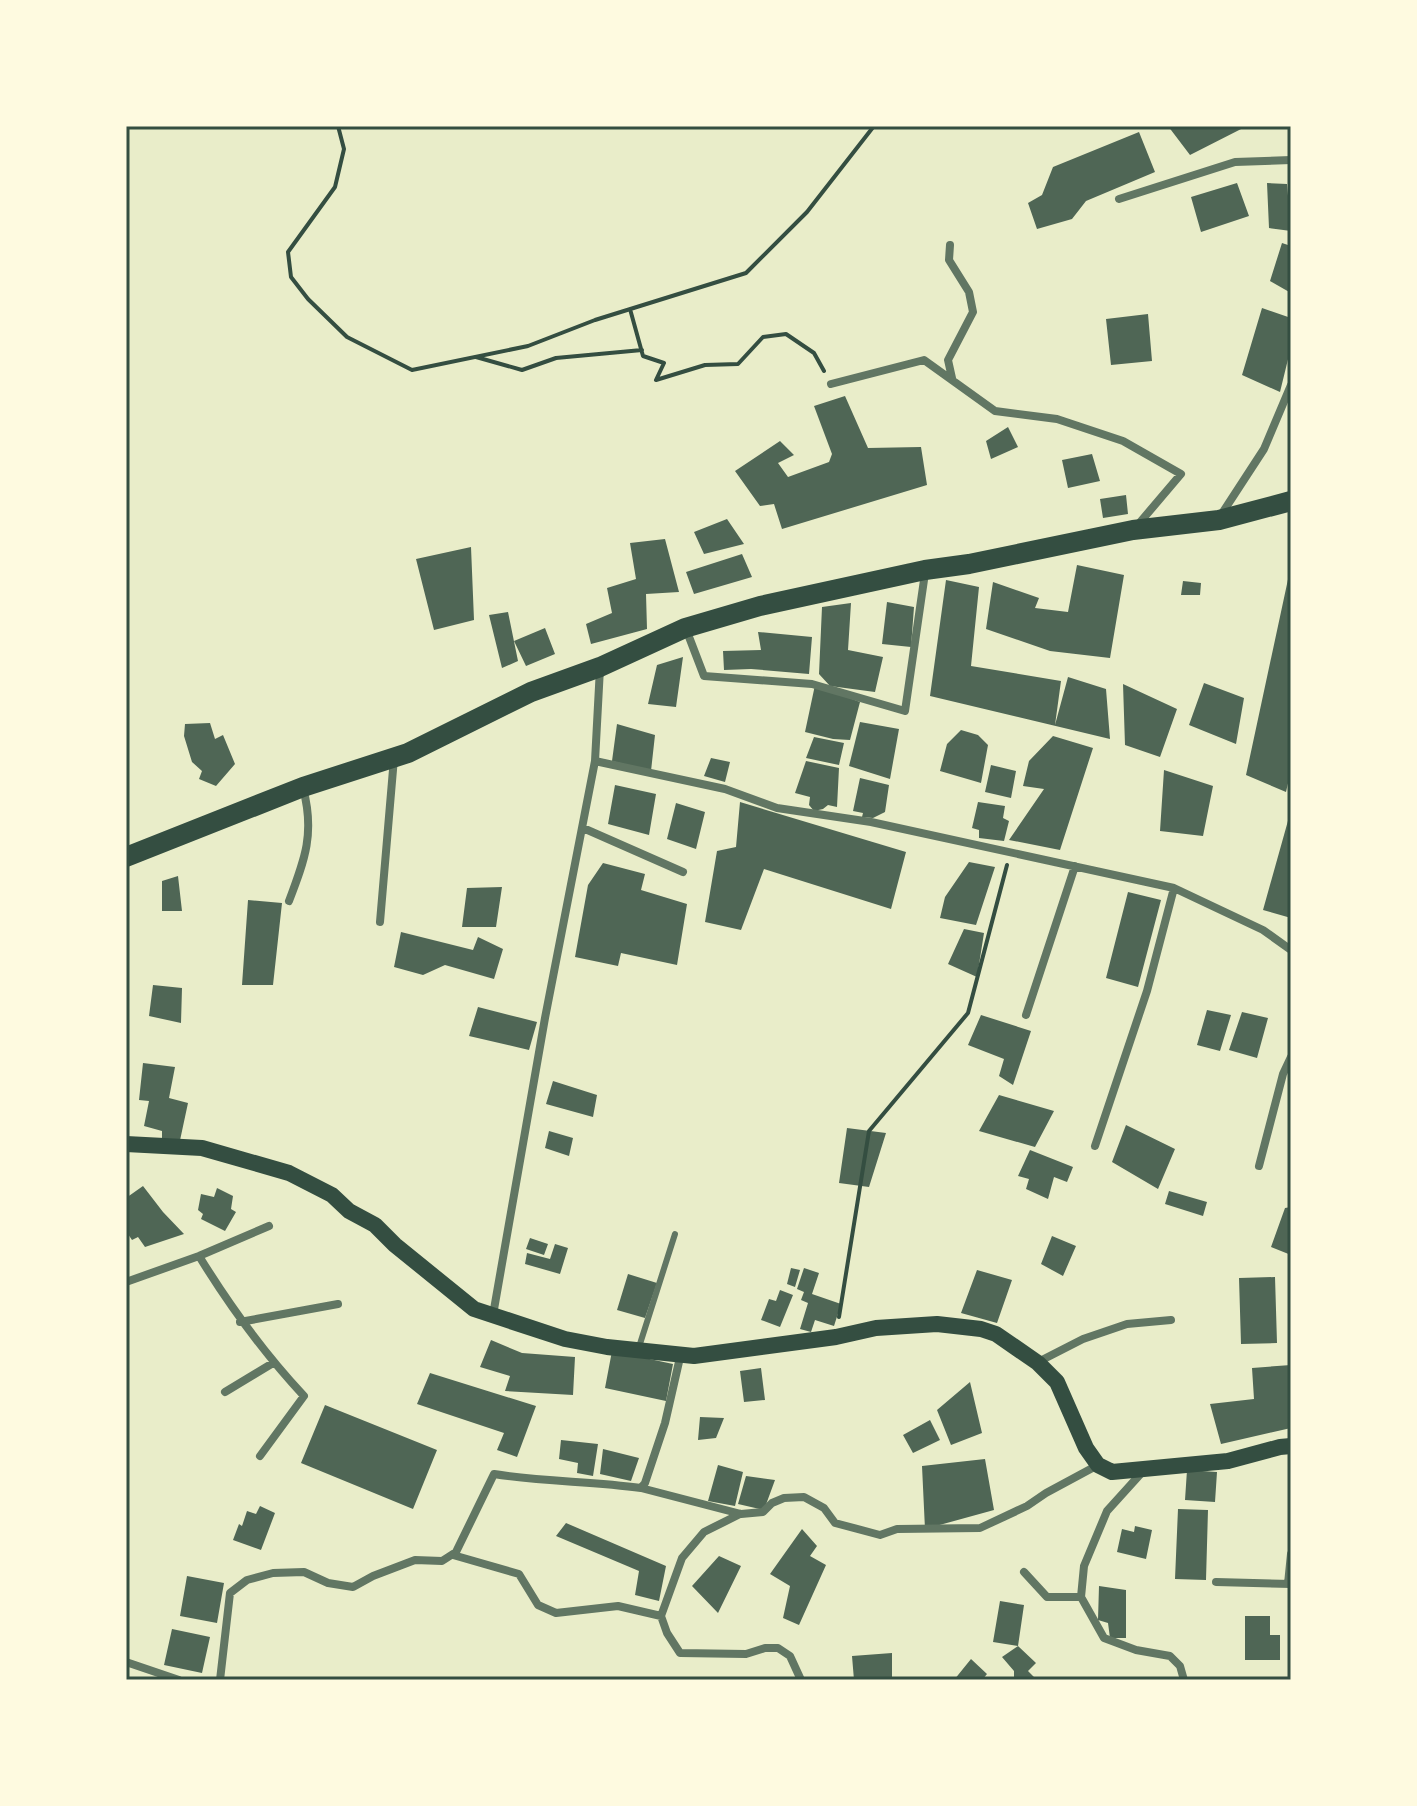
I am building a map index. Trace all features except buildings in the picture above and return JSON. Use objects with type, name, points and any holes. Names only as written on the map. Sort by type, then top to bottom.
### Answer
[{"type":"main road","points":[[126,857],[303,787],[394,757],[531,692],[600,667],[685,628],[760,606],[925,570],[969,564],[1133,530],[1219,520],[1291,501]]},
{"type":"main road","points":[[126,1144],[202,1148],[289,1173],[332,1195],[349,1211],[375,1225],[474,1309],[565,1339],[694,1356],[836,1337],[876,1328],[937,1324],[981,1329],[996,1334],[1038,1363],[1057,1382],[1086,1448],[1098,1465],[1112,1472],[1228,1461],[1291,1446]]},
{"type":"street","points":[[1119,199],[1235,162],[1291,160]]},
{"type":"street","points":[[950,245],[949,260],[969,292],[973,312],[948,360],[952,379]]},
{"type":"street","points":[[831,384],[924,360],[995,411],[1057,419],[1123,441],[1181,474],[1133,530]]},
{"type":"street","points":[[1219,520],[1264,449],[1291,385]]},
{"type":"street","points":[[685,628],[704,676],[812,684],[905,711],[925,570]]},
{"type":"street","points":[[493,1315],[545,1018],[595,761],[600,667]]},
{"type":"street","points":[[380,922],[394,757]]},
{"type":"street","points":[[595,761],[725,789],[777,808],[871,822],[1174,888],[1263,930],[1291,950]]},
{"type":"street","points":[[289,901],[305,858],[310,815],[303,787]]},
{"type":"street","points":[[583,828],[683,872]]},
{"type":"street","points":[[1026,1015],[1075,866]]},
{"type":"street","points":[[1095,1146],[1147,991],[1174,888]]},
{"type":"street","points":[[1259,1166],[1283,1074],[1291,1057]]},
{"type":"street","points":[[126,1282],[199,1256],[269,1226]]},
{"type":"street","points":[[199,1256],[240,1322],[304,1396],[260,1456]]},
{"type":"street","points":[[240,1322],[338,1304]]},
{"type":"street","points":[[1038,1363],[1083,1339],[1127,1324],[1171,1320]]},
{"type":"street","points":[[641,1488],[665,1423],[681,1353]]},
{"type":"street","points":[[225,1392],[273,1363]]},
{"type":"street","points":[[220,1680],[230,1593],[247,1580],[273,1573],[304,1572],[328,1583],[353,1587],[415,1560],[442,1561],[453,1555],[494,1474],[541,1481],[604,1483],[641,1488],[741,1514],[763,1512],[772,1503],[784,1498],[804,1497],[824,1508],[835,1523],[880,1535],[897,1529],[980,1528],[1027,1506],[1098,1465]]},
{"type":"street","points":[[1145,1469],[1107,1511],[1084,1566],[1081,1597],[1104,1638],[1136,1650],[1170,1656],[1180,1666],[1184,1680]]},
{"type":"street","points":[[741,1514],[704,1532],[682,1558],[661,1616],[667,1633],[680,1653],[746,1654],[778,1648],[790,1656],[801,1680]]},
{"type":"street","points":[[1216,1582],[1290,1584],[1291,1554]]},
{"type":"street","points":[[453,1555],[519,1574],[538,1605],[556,1613],[618,1606],[661,1616]]},
{"type":"street","points":[[1024,1572],[1047,1597],[1081,1597]]},
{"type":"street","points":[[126,1662],[179,1680]]},
{"type":"lane","points":[[638,1350],[675,1234]]},
{"type":"path","points":[[338,126],[344,149],[335,187],[288,252],[291,277],[308,299],[347,337],[412,370],[528,346],[630,309],[746,273],[807,212],[874,126]]},
{"type":"path","points":[[630,309],[643,356],[664,363],[656,380],[705,365],[738,364],[763,337],[786,334],[814,353],[831,384]]},
{"type":"path","points":[[474,357],[522,370],[556,358],[642,350]]},
{"type":"path","points":[[836,1337],[869,1131],[968,1013],[1010,851]]}]
